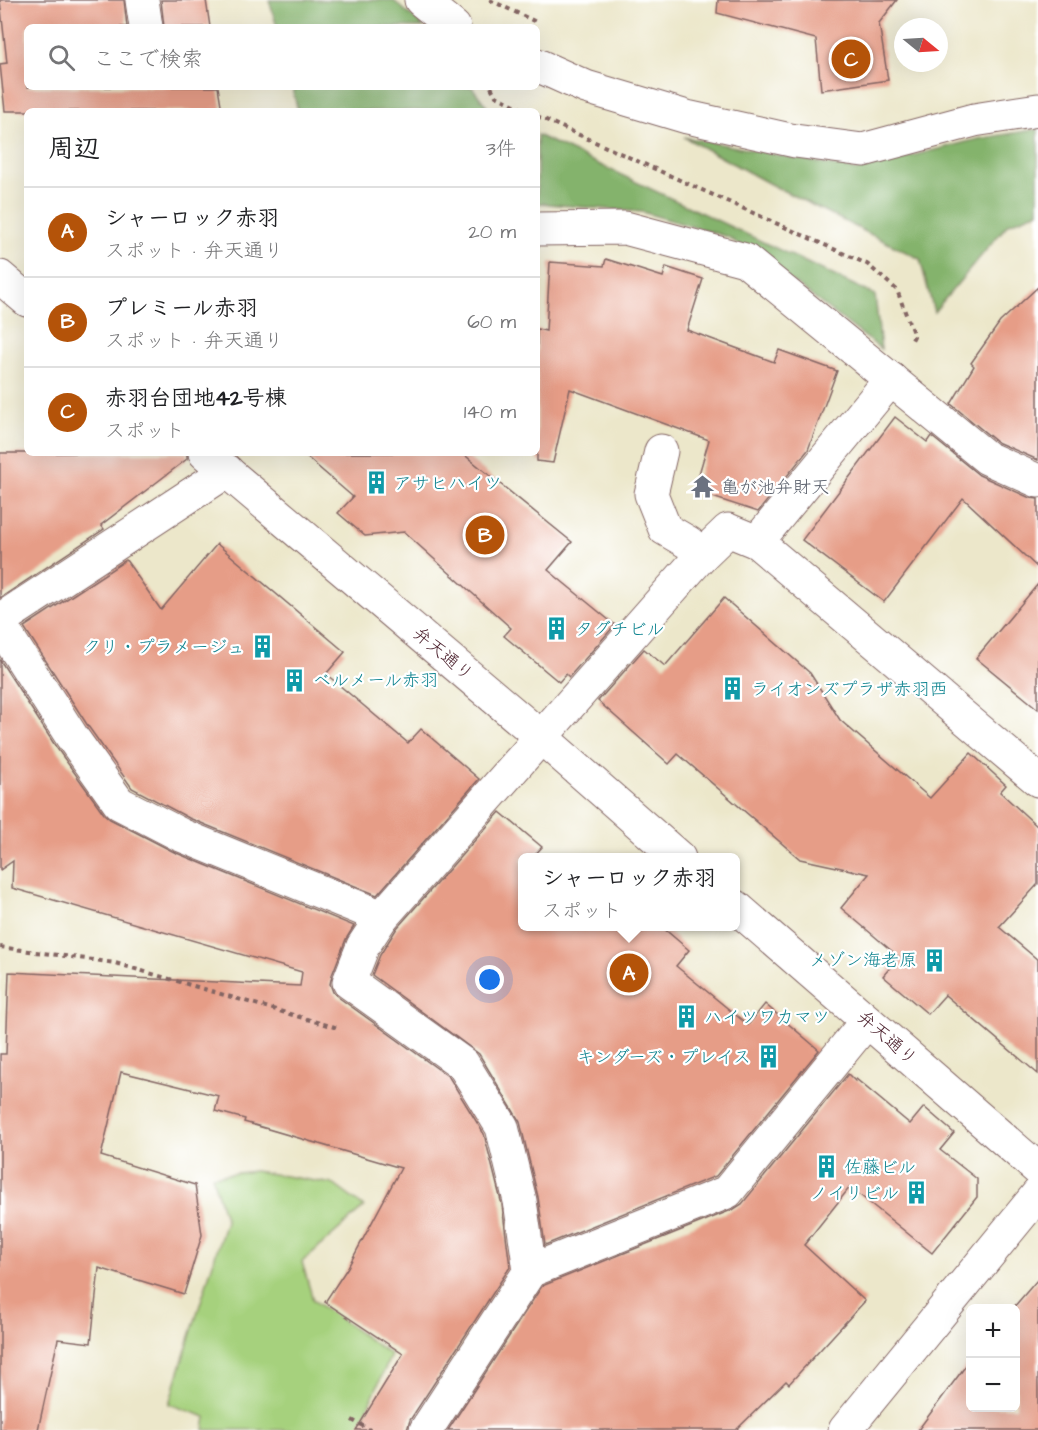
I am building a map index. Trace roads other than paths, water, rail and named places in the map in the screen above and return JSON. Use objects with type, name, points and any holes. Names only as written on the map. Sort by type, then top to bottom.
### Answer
[{"type":"street","points":[[142,0],[146,24]]},
{"type":"street","points":[[421,0],[450,24]]},
{"type":"street","points":[[540,66],[586,87],[687,117],[795,141],[863,150],[974,120],[1038,110]]},
{"type":"street","points":[[540,229],[625,228],[745,260],[987,458],[1038,481]]},
{"type":"street","points":[[0,277],[24,297]]},
{"type":"street","points":[[757,542],[891,380]]},
{"type":"street","points":[[661,451],[651,494],[665,529],[689,543],[701,556]]},
{"type":"street","points":[[0,620],[216,462]]},
{"type":"street","name":"弁天通り","points":[[216,462],[541,737],[673,853]]},
{"type":"street","points":[[530,1271],[520,1201],[502,1127],[463,1064],[349,982],[363,946],[382,916],[701,556],[728,530],[757,542],[1038,780]]},
{"type":"street","points":[[0,625],[72,737],[119,804],[181,835],[382,916]]},
{"type":"street","name":"弁天通り","points":[[740,911],[1037,1173]]},
{"type":"street","points":[[426,1430],[530,1271],[727,1192],[867,1021]]},
{"type":"street","points":[[845,1430],[1037,1173]]},
{"type":"place","name":"赤羽台団地42号棟","points":[[851,59]]},
{"type":"place","name":"アサヒハイツ","points":[[376,483]]},
{"type":"place","name":"亀が池弁財天","points":[[703,487]]},
{"type":"place","name":"プレミール赤羽","points":[[485,535]]},
{"type":"place","name":"タグチビル","points":[[557,629]]},
{"type":"place","name":"クリ・プラメージュ","points":[[263,647]]},
{"type":"place","name":"ベルメール赤羽","points":[[295,680]]},
{"type":"place","name":"ライオンズプラザ赤羽西","points":[[733,689]]},
{"type":"place","name":"メゾン海老原","points":[[935,960]]},
{"type":"place","name":"シャーロック赤羽","points":[[629,973]]},
{"type":"place","name":"ハイツワカマツ","points":[[686,1017]]},
{"type":"place","name":"キンダーズ・プレイス","points":[[769,1057]]},
{"type":"place","name":"佐藤ビル","points":[[826,1167]]},
{"type":"place","name":"ノイリビル","points":[[917,1193]]}]
